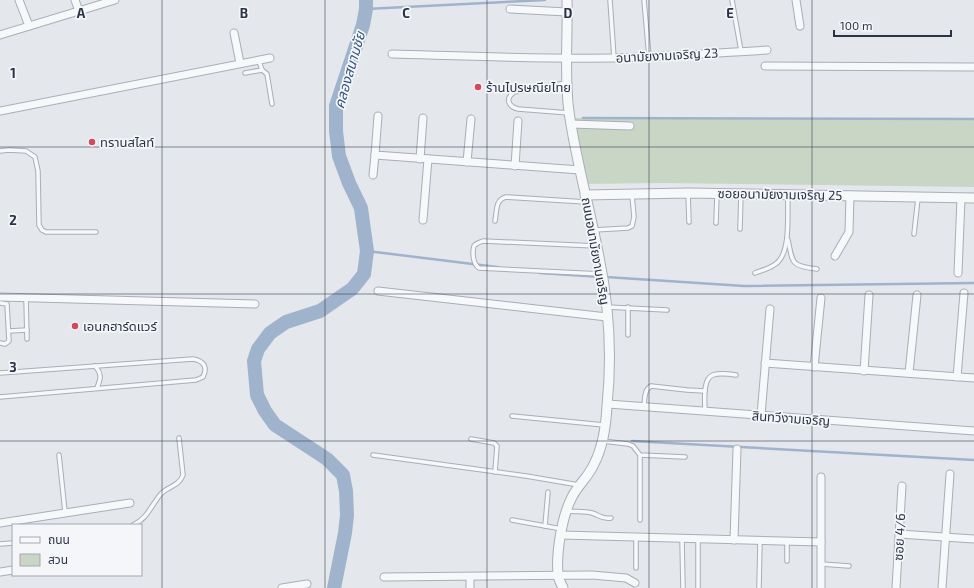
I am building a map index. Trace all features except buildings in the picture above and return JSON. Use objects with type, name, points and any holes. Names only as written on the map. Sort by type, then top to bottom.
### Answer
[{"type":"street","points":[[19,0],[29,26]]},
{"type":"street","points":[[75,0],[79,11]]},
{"type":"street","points":[[0,35],[115,0]]},
{"type":"street","points":[[796,0],[800,26]]},
{"type":"street","points":[[510,9],[567,5]]},
{"type":"street","name":"ถนนอนามัยงามเจริญ","points":[[563,588],[558,575],[557,557],[561,532],[569,503],[594,465],[602,441],[608,404],[609,357],[607,317],[602,274],[569,113],[566,83],[567,5]]},
{"type":"street","points":[[234,33],[240,63]]},
{"type":"street","name":"อนามัยงามเจริญ 23","points":[[392,54],[614,58],[767,50]]},
{"type":"street","points":[[0,111],[270,58]]},
{"type":"street","points":[[764,66],[974,67]]},
{"type":"street","points":[[373,174],[378,116]]},
{"type":"street","points":[[420,159],[423,118]]},
{"type":"street","points":[[467,162],[471,119]]},
{"type":"street","points":[[515,166],[518,121]]},
{"type":"street","points":[[571,124],[630,126]]},
{"type":"street","points":[[375,155],[580,170]]},
{"type":"street","points":[[423,220],[428,159]]},
{"type":"street","name":"ซอยอนามัยงามเจริญ 25","points":[[586,198],[632,193],[741,193],[974,198]]},
{"type":"street","points":[[836,256],[849,232],[850,195]]},
{"type":"street","points":[[958,273],[961,198]]},
{"type":"street","points":[[378,292],[607,317]]},
{"type":"street","points":[[957,377],[964,293]]},
{"type":"street","points":[[864,371],[869,295]]},
{"type":"street","points":[[909,373],[917,295]]},
{"type":"street","points":[[0,297],[255,304]]},
{"type":"street","points":[[814,367],[821,298]]},
{"type":"street","points":[[761,415],[770,308]]},
{"type":"street","points":[[765,363],[974,378]]},
{"type":"street","name":"สินทวีงามเจริญ","points":[[608,404],[974,431]]},
{"type":"street","points":[[734,540],[736,449]]},
{"type":"street","points":[[942,588],[950,474]]},
{"type":"street","points":[[821,477],[821,588]]},
{"type":"street","name":"ซอย 4/6","points":[[896,588],[902,486]]},
{"type":"street","points":[[0,523],[130,503]]},
{"type":"street","points":[[561,532],[636,538],[821,542]]},
{"type":"street","points":[[899,534],[974,540]]},
{"type":"street","points":[[0,572],[12,570]]},
{"type":"street","points":[[384,577],[558,575],[614,576],[626,578],[636,583]]},
{"type":"street","points":[[470,577],[470,588]]},
{"type":"street","points":[[282,588],[307,584]]},
{"type":"lane","points":[[610,0],[614,58]]},
{"type":"lane","points":[[644,0],[650,57]]},
{"type":"lane","points":[[732,0],[741,51]]},
{"type":"lane","points":[[259,60],[262,70],[267,74],[272,104]]},
{"type":"lane","points":[[245,73],[262,70]]},
{"type":"lane","points":[[566,83],[514,92],[510,95],[508,100],[512,107],[518,109],[569,113]]},
{"type":"lane","points":[[0,151],[26,152],[35,158],[38,170],[39,225],[42,230],[46,232],[96,232]]},
{"type":"lane","points":[[593,230],[628,228],[632,226],[634,217],[632,193]]},
{"type":"lane","points":[[688,193],[689,222]]},
{"type":"lane","points":[[716,223],[717,193]]},
{"type":"lane","points":[[740,229],[741,193]]},
{"type":"lane","points":[[755,272],[772,266],[779,261],[786,246],[788,194]]},
{"type":"lane","points":[[495,221],[498,202],[506,197],[586,198]]},
{"type":"lane","points":[[914,234],[918,197]]},
{"type":"lane","points":[[787,237],[795,264],[798,266],[816,269]]},
{"type":"lane","points":[[597,246],[483,241],[474,246],[474,262],[478,268],[602,274]]},
{"type":"lane","points":[[26,297],[27,339]]},
{"type":"lane","points":[[0,303],[7,304],[9,331],[9,342],[5,344],[0,343]]},
{"type":"lane","points":[[606,307],[667,310]]},
{"type":"lane","points":[[628,308],[628,335]]},
{"type":"lane","points":[[9,331],[27,330]]},
{"type":"lane","points":[[0,373],[193,359],[200,360],[206,367],[203,377],[196,380],[0,397]]},
{"type":"lane","points":[[95,366],[99,371],[100,376],[97,388]]},
{"type":"lane","points":[[705,412],[706,381],[713,375],[736,374]]},
{"type":"lane","points":[[644,407],[646,391],[651,386],[705,391]]},
{"type":"lane","points":[[512,416],[605,425]]},
{"type":"lane","points":[[135,524],[143,519],[150,511],[160,494],[181,480],[182,475],[179,438]]},
{"type":"lane","points":[[471,439],[494,443],[497,446],[495,472]]},
{"type":"lane","points":[[602,441],[628,444],[632,446],[640,455],[640,520]]},
{"type":"lane","points":[[59,455],[65,512]]},
{"type":"lane","points":[[373,455],[495,472],[579,486]]},
{"type":"lane","points":[[640,455],[685,457]]},
{"type":"lane","points":[[545,526],[548,492]]},
{"type":"lane","points":[[567,511],[591,513],[602,518],[611,518]]},
{"type":"lane","points":[[512,520],[545,526],[561,532]]},
{"type":"lane","points":[[636,538],[636,568]]},
{"type":"lane","points":[[682,539],[683,588]]},
{"type":"lane","points":[[698,539],[698,588]]},
{"type":"lane","points":[[759,588],[760,541]]},
{"type":"lane","points":[[787,541],[787,561]]},
{"type":"lane","points":[[0,544],[12,543]]},
{"type":"lane","points":[[821,564],[849,566]]},
{"type":"green space","points":[[569,118],[974,119],[974,187],[661,183],[583,184]]},
{"type":"waterway","name":"คลองสนามชัย","points":[[334,588],[347,515],[346,491],[343,475],[327,459],[275,425],[265,411],[257,395],[254,361],[258,349],[270,333],[286,322],[320,311],[352,289],[364,274],[367,251],[361,208],[349,183],[339,156],[336,131],[336,106],[363,25],[366,0]]},
{"type":"waterway","points":[[366,9],[545,0]]},
{"type":"waterway","points":[[583,118],[974,119]]},
{"type":"waterway","points":[[367,251],[497,267]]},
{"type":"waterway","points":[[540,273],[601,277]]},
{"type":"waterway","points":[[606,277],[744,286],[974,283]]},
{"type":"waterway","points":[[632,441],[974,460]]},
{"type":"place","name":"ร้านไปรษณียไทย","points":[[478,87]]},
{"type":"place","name":"ทรานสไลท์","points":[[92,142]]},
{"type":"place","name":"เอนกฮาร์ดแวร์","points":[[75,326]]}]
